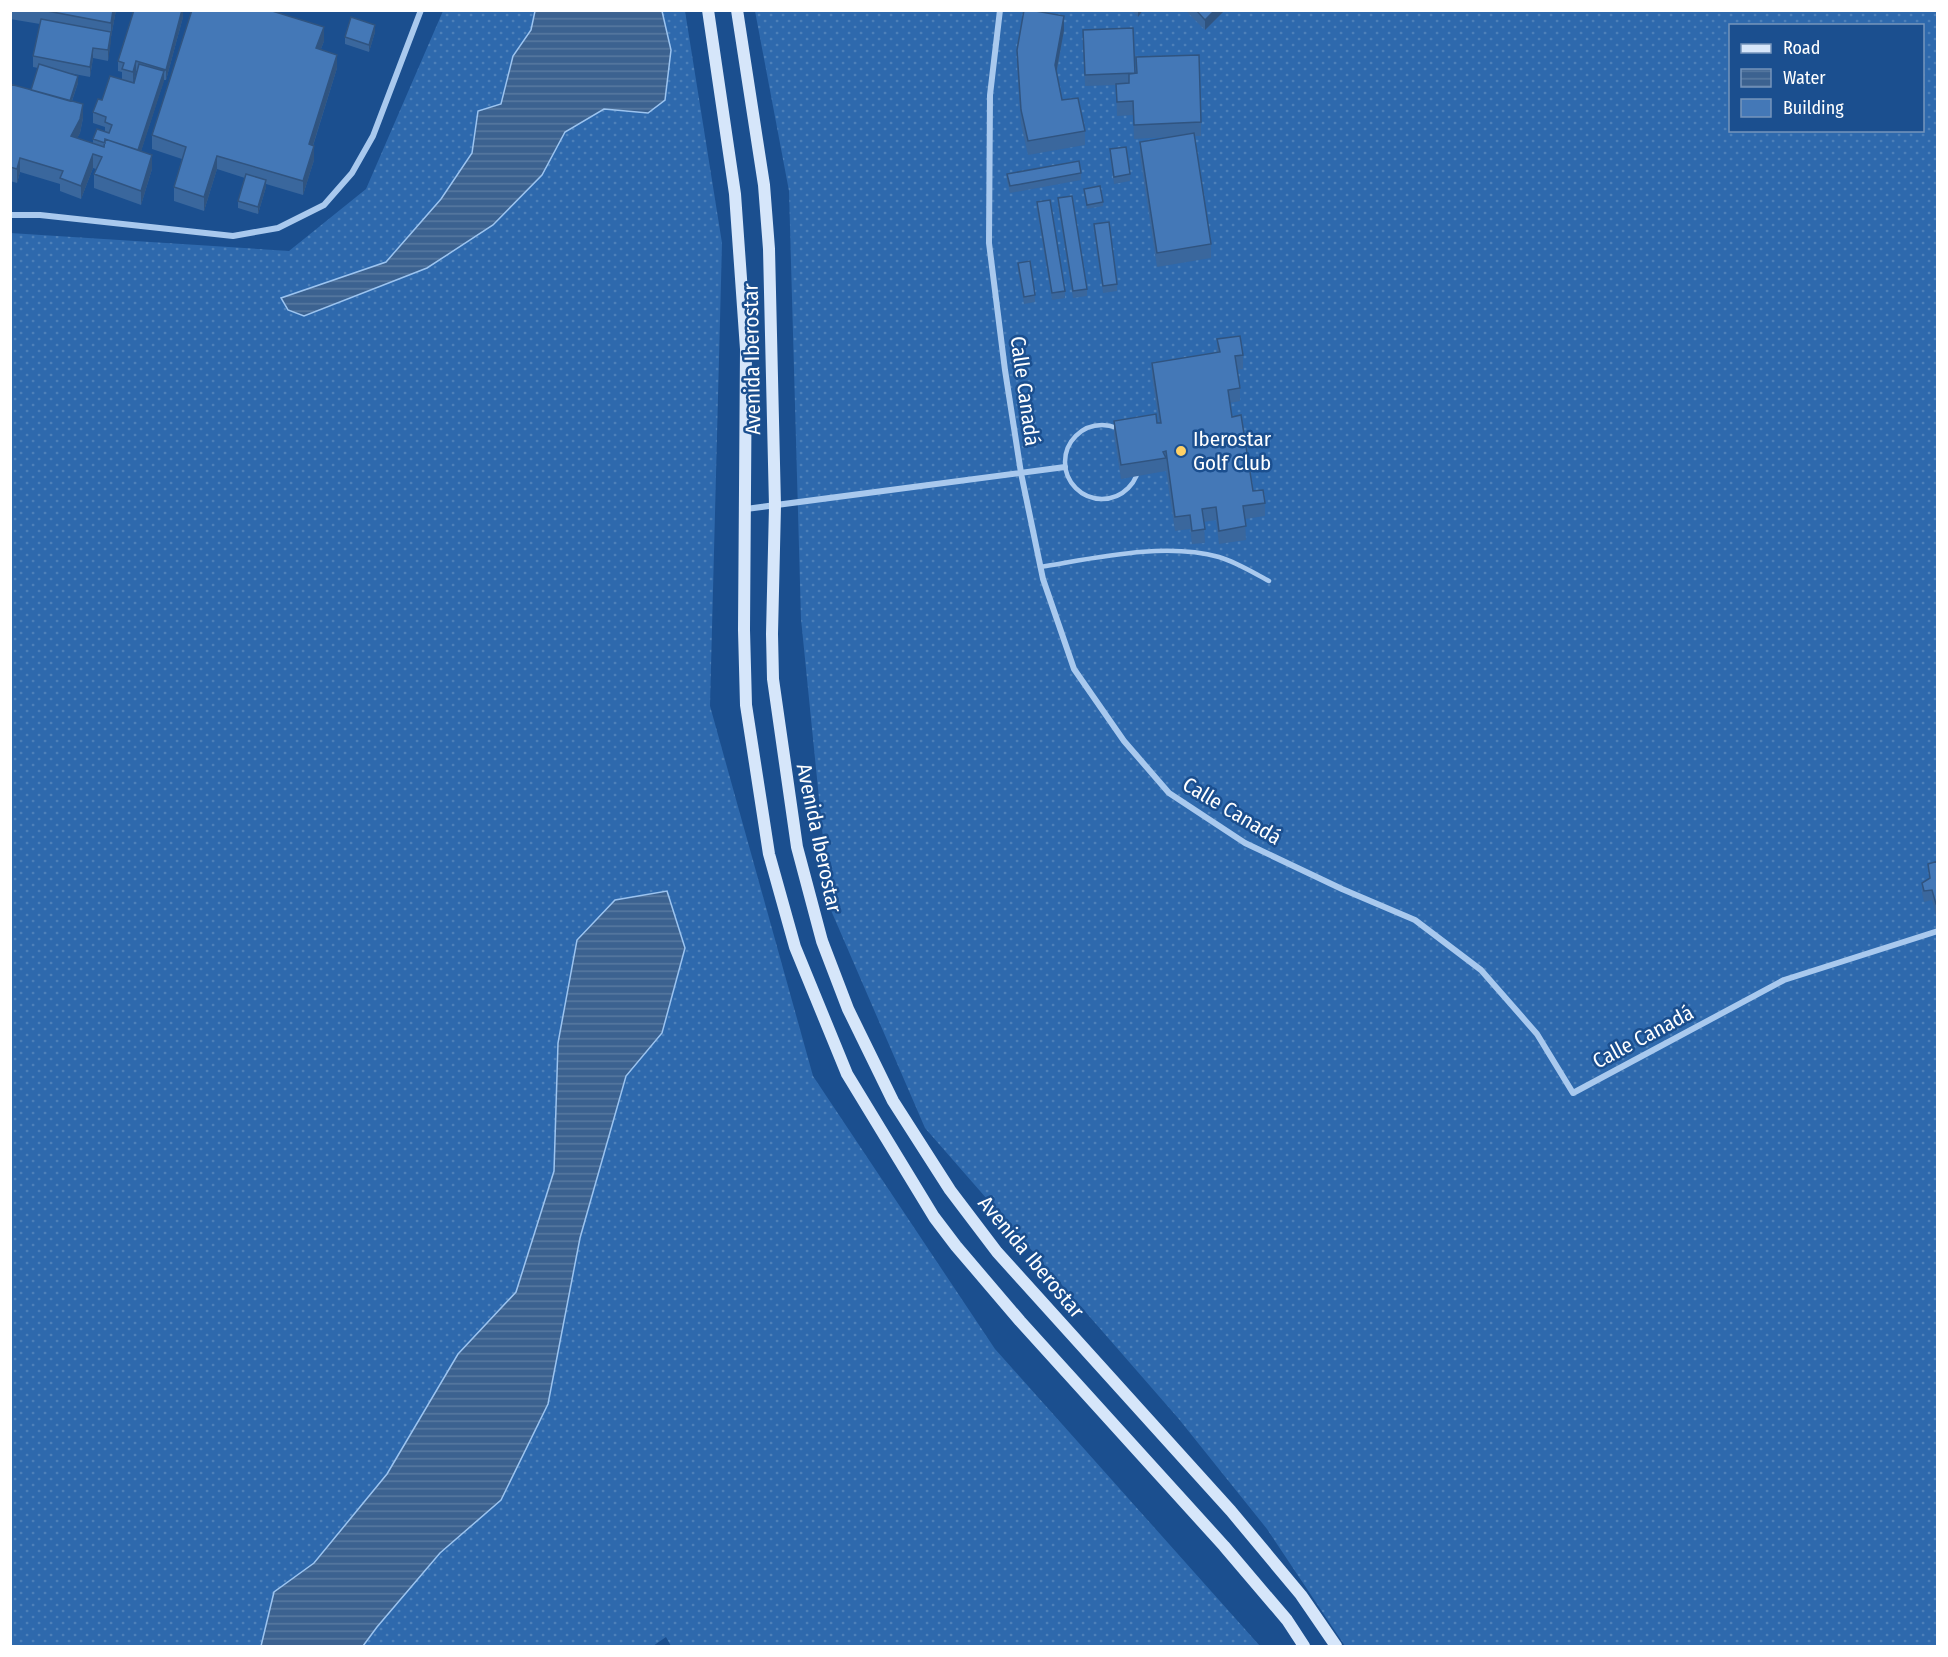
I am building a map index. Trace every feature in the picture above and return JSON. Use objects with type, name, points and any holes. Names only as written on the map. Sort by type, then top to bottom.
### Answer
[{"type":"street","points":[[10,214],[40,215],[233,236],[278,228],[324,205],[352,173],[373,136],[421,10]]},
{"type":"street","name":"Avenida Iberostar","points":[[708,10],[735,194],[742,270],[746,349],[744,630],[746,705],[767,844],[795,947],[847,1074],[934,1217],[1020,1321],[1224,1546],[1287,1620],[1304,1647]]},
{"type":"street","name":"Avenida Iberostar","points":[[737,10],[757,139],[769,249],[775,506],[773,679],[797,847],[822,941],[848,1009],[893,1101],[950,1190],[997,1252],[1231,1510],[1301,1595],[1336,1647]]},
{"type":"street","name":"Calle Canadá","points":[[1000,10],[990,95],[989,243],[1021,473],[1040,567],[1074,669],[1124,741],[1169,793],[1245,843],[1342,889],[1415,920],[1481,970],[1537,1034],[1573,1093],[1784,980],[1938,931]]},
{"type":"street","points":[[746,509],[1065,467]]},
{"type":"lane","points":[[1099,425],[1122,430],[1137,448],[1139,460],[1135,478],[1124,493],[1112,498],[1100,499],[1087,496],[1069,479],[1065,467],[1070,444],[1087,428],[1099,425]]},
{"type":"lane","points":[[1040,567],[1119,555],[1180,551],[1221,557],[1269,581]]},
{"type":"shaded area","points":[[443,11],[685,11],[722,243],[710,706],[813,1076],[995,1349],[1260,1646],[671,1646],[666,1637],[653,1646],[11,1646],[10,233],[289,251],[366,189]]},
{"type":"shaded area","points":[[755,11],[1937,11],[1937,1646],[1345,1646],[1267,1529],[1178,1418],[925,1128],[830,908],[801,619],[789,191]]},
{"type":"water","points":[[535,11],[662,11],[671,50],[665,100],[648,113],[604,109],[565,132],[542,175],[493,225],[427,268],[304,316],[288,310],[281,298],[386,262],[441,199],[472,153],[478,111],[501,104],[513,56],[531,30]]},
{"type":"water","points":[[667,891],[685,948],[662,1033],[626,1076],[580,1238],[548,1404],[501,1500],[440,1553],[363,1646],[261,1646],[274,1592],[314,1563],[387,1474],[458,1354],[516,1292],[554,1171],[558,1043],[577,940],[615,900]]},
{"type":"building","points":[[42,10],[113,10],[111,23]]},
{"type":"building","points":[[134,10],[182,10],[166,70],[136,61],[133,72],[122,69],[124,63],[118,61]]},
{"type":"building","points":[[192,10],[269,10],[324,27],[316,48],[337,55],[309,144],[314,146],[303,181],[217,156],[204,197],[174,187],[186,147],[152,135]]},
{"type":"building","points":[[1024,10],[1064,16],[1055,65],[1062,100],[1078,98],[1085,131],[1028,141],[1021,110],[1017,50]]},
{"type":"building","points":[[1196,10],[1215,10],[1205,20]]},
{"type":"building","points":[[351,17],[375,25],[369,45],[345,37]]},
{"type":"building","points":[[41,19],[111,32],[108,50],[93,48],[90,67],[33,56]]},
{"type":"building","points":[[1133,28],[1135,73],[1085,75],[1083,30]]},
{"type":"building","points":[[1199,55],[1201,122],[1134,125],[1133,101],[1117,102],[1116,84],[1129,83],[1129,74],[1137,73],[1136,57]]},
{"type":"building","points":[[39,64],[78,76],[70,101],[31,90]]},
{"type":"building","points":[[139,64],[164,71],[138,150],[105,139],[105,143],[93,139],[97,129],[109,133],[112,125],[105,122],[106,117],[93,112],[98,99],[102,100],[110,76],[134,83]]},
{"type":"building","points":[[10,84],[83,104],[80,119],[71,136],[104,147],[105,139],[152,155],[141,191],[94,174],[102,157],[93,154],[81,186],[60,178],[63,171],[20,158],[17,169],[10,167]]},
{"type":"building","points":[[1194,133],[1211,244],[1157,253],[1140,142]]},
{"type":"building","points":[[1126,147],[1130,174],[1114,177],[1110,149]]},
{"type":"building","points":[[1079,161],[1081,173],[1010,186],[1007,174]]},
{"type":"building","points":[[246,174],[266,180],[258,207],[238,201]]},
{"type":"building","points":[[1100,186],[1103,202],[1087,205],[1084,189]]},
{"type":"building","points":[[1072,196],[1087,289],[1073,291],[1058,198]]},
{"type":"building","points":[[1050,200],[1065,291],[1052,293],[1037,202]]},
{"type":"building","points":[[1109,222],[1117,284],[1103,286],[1094,224]]},
{"type":"building","points":[[1030,261],[1035,295],[1024,297],[1018,263]]},
{"type":"building","name":"Iberostar Golf Club","points":[[1240,336],[1243,355],[1235,356],[1240,388],[1228,390],[1232,417],[1241,415],[1253,491],[1263,490],[1265,503],[1243,506],[1246,526],[1219,531],[1216,507],[1202,509],[1205,529],[1192,531],[1190,515],[1175,517],[1166,451],[1163,452],[1166,458],[1121,465],[1114,421],[1156,414],[1157,423],[1161,423],[1152,363],[1220,352],[1217,339]]},
{"type":"building","points":[[1938,861],[1938,904],[1936,904],[1932,890],[1924,891],[1922,883],[1930,878],[1928,864]]},
{"type":"place","name":"Iberostar Golf Club","points":[[1181,451]]}]
